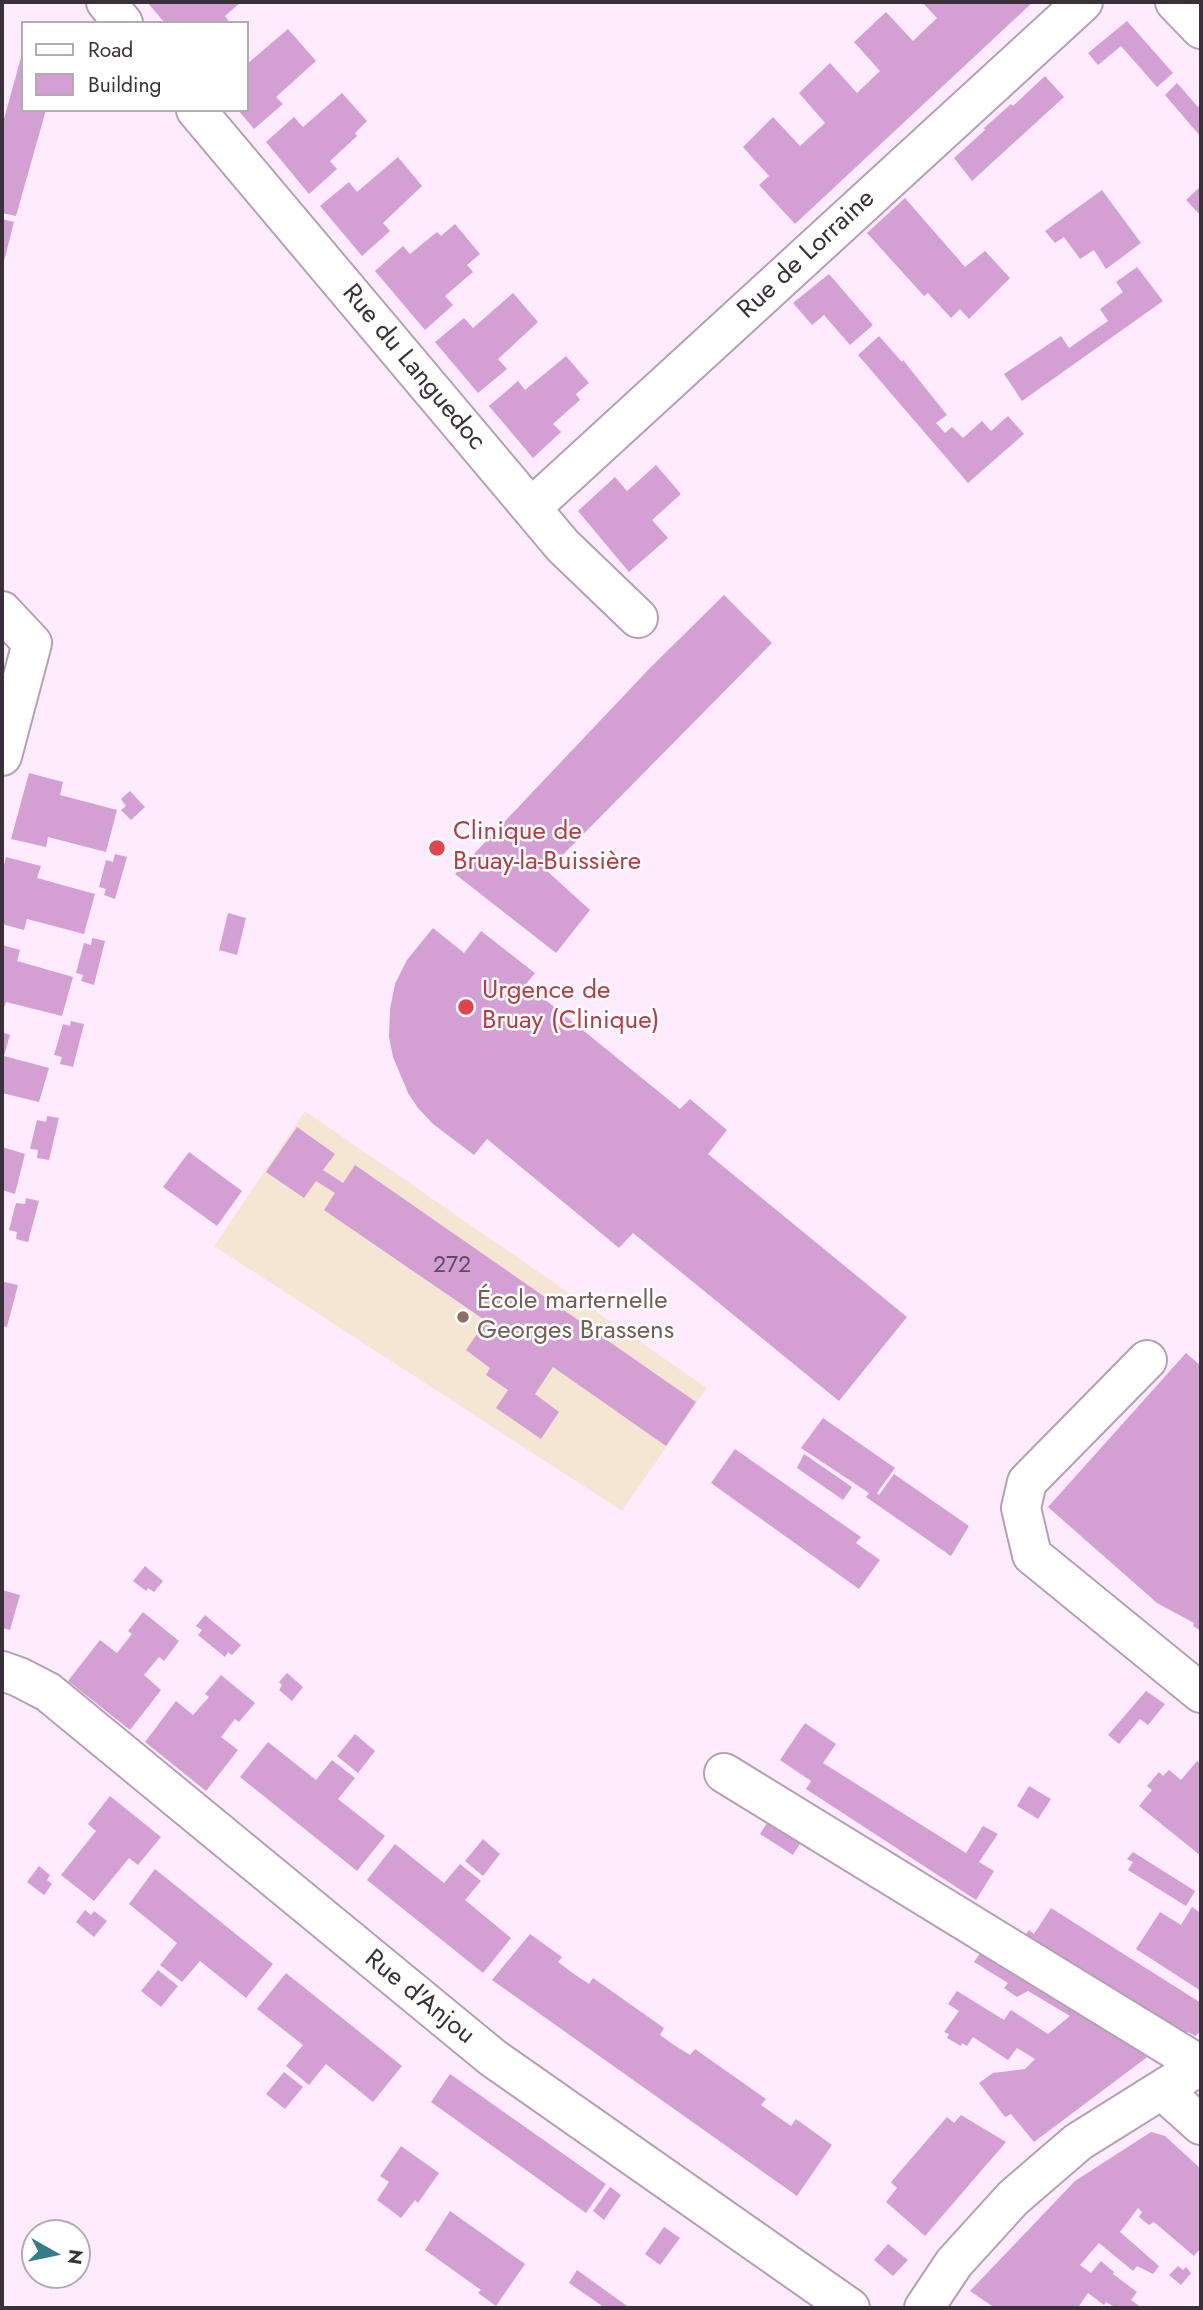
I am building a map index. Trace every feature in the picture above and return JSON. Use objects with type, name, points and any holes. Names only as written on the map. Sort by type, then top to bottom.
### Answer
[{"type":"street","points":[[106,2],[121,21]]},
{"type":"street","name":"Rue de Lorraine","points":[[531,508],[1083,2]]},
{"type":"street","points":[[1175,2],[1201,29]]},
{"type":"street","name":"Rue du Languedoc","points":[[198,112],[563,546],[638,618]]},
{"type":"street","points":[[2,611],[32,643],[2,756]]},
{"type":"street","points":[[1147,1360],[1027,1482],[1021,1508],[1032,1555],[1201,1693]]},
{"type":"street","name":"Rue d'Anjou","points":[[2,1671],[48,1692],[493,2058],[850,2308]]},
{"type":"street","points":[[724,1773],[1201,2065],[1078,2142],[1013,2198],[954,2263],[924,2308]]},
{"type":"street","points":[[1162,2090],[1201,2125]]},
{"type":"shaded area","name":"École marternelle Georges Brassens","points":[[305,1111],[707,1388],[622,1511],[214,1246]]},
{"type":"building","points":[[147,2],[241,2],[225,16],[229,21],[163,21]]},
{"type":"building","points":[[922,2],[1033,2],[795,224],[759,185],[769,176],[743,147],[773,117],[800,146],[825,123],[799,93],[830,63],[857,93],[880,71],[854,42],[886,12],[913,41],[937,18]]},
{"type":"building","points":[[1127,21],[1173,73],[1157,87],[1121,46],[1098,65],[1088,53]]},
{"type":"building","points":[[288,29],[316,61],[276,97],[283,104],[254,129],[240,112],[248,112],[248,63]]},
{"type":"building","points":[[21,58],[21,112],[45,112],[16,216],[2,213],[2,126]]},
{"type":"building","points":[[1045,76],[1064,97],[972,181],[954,158],[985,130],[984,128]]},
{"type":"building","points":[[1177,83],[1198,107],[1201,104],[1201,137],[1165,95]]},
{"type":"building","points":[[342,93],[367,121],[355,133],[357,136],[330,161],[337,169],[309,194],[266,142],[294,117],[303,127]]},
{"type":"building","points":[[398,157],[422,186],[383,223],[390,231],[362,256],[320,206],[349,182],[357,192]]},
{"type":"building","points":[[1201,186],[1201,216],[1186,200]]},
{"type":"building","points":[[1102,190],[1141,243],[1106,269],[1094,250],[1080,259],[1064,237],[1055,243],[1045,231]]},
{"type":"building","points":[[905,198],[965,267],[985,251],[1010,278],[969,319],[960,309],[951,318],[928,293],[924,296],[867,233]]},
{"type":"building","points":[[2,219],[14,222],[3,265],[2,265]]},
{"type":"building","points":[[455,224],[480,254],[467,265],[473,272],[445,296],[453,305],[425,330],[375,271],[403,246],[410,254],[437,232],[441,236]]},
{"type":"building","points":[[1137,267],[1163,301],[1022,401],[1004,374],[1061,336],[1069,348],[1108,321],[1100,309],[1123,292],[1116,282]]},
{"type":"building","points":[[829,274],[873,325],[850,345],[824,315],[812,325],[793,303]]},
{"type":"building","points":[[513,293],[538,322],[498,359],[507,369],[478,393],[435,342],[464,318],[473,328]]},
{"type":"building","points":[[879,336],[902,362],[903,360],[947,415],[936,423],[945,433],[952,427],[963,438],[982,421],[991,431],[1008,416],[1024,434],[968,483],[858,355]]},
{"type":"building","points":[[566,356],[589,383],[576,394],[580,400],[553,424],[561,432],[533,458],[489,406],[518,381],[525,390]]},
{"type":"building","points":[[656,465],[681,494],[652,520],[668,538],[629,572],[578,511],[615,477],[627,491]]},
{"type":"building","points":[[724,595],[772,643],[547,871],[590,910],[556,953],[455,874],[650,668]]},
{"type":"building","points":[[29,773],[63,782],[60,795],[117,810],[106,852],[48,837],[46,847],[11,839]]},
{"type":"building","points":[[130,791],[145,807],[131,820],[121,810],[126,806],[121,799]]},
{"type":"building","points":[[115,854],[127,857],[115,899],[104,895],[106,889],[99,887],[106,860],[113,862]]},
{"type":"building","points":[[6,857],[41,866],[37,878],[95,894],[84,934],[27,919],[24,930],[2,924],[2,873]]},
{"type":"building","points":[[228,913],[246,918],[237,955],[219,950]]},
{"type":"building","points":[[433,928],[464,953],[481,931],[535,973],[526,984],[680,1109],[690,1099],[727,1130],[708,1154],[907,1317],[839,1401],[633,1233],[619,1248],[487,1139],[474,1155],[433,1124],[418,1108],[408,1093],[393,1057],[389,1037],[390,1009],[395,984],[407,960]]},
{"type":"building","points":[[92,938],[105,941],[94,985],[81,981],[83,975],[76,973],[84,943],[91,945]]},
{"type":"building","points":[[2,945],[20,950],[17,961],[73,977],[62,1016],[6,1002],[2,1013]]},
{"type":"building","points":[[71,1021],[84,1024],[73,1067],[60,1064],[62,1057],[54,1055],[63,1024],[70,1026]]},
{"type":"building","points":[[2,1032],[10,1035],[4,1056],[49,1068],[39,1102],[2,1093]]},
{"type":"building","points":[[47,1116],[59,1118],[49,1160],[37,1158],[38,1150],[30,1149],[37,1120],[46,1122]]},
{"type":"building","points":[[297,1127],[335,1154],[323,1170],[343,1183],[355,1165],[696,1402],[666,1446],[553,1367],[535,1394],[559,1412],[541,1439],[496,1408],[508,1390],[486,1375],[490,1368],[466,1350],[486,1321],[324,1210],[335,1193],[316,1181],[304,1198],[266,1172]]},
{"type":"building","points":[[2,1147],[25,1154],[15,1194],[2,1190]]},
{"type":"building","points":[[189,1152],[242,1191],[217,1226],[163,1187]]},
{"type":"building","points":[[26,1198],[39,1201],[28,1242],[16,1239],[17,1232],[9,1230],[16,1203],[25,1204]]},
{"type":"building","points":[[4,1282],[18,1285],[7,1327],[2,1326]]},
{"type":"building","points":[[1186,1353],[1201,1366],[1201,1631],[1193,1626],[1194,1623],[1157,1603],[1048,1507]]},
{"type":"building","points":[[823,1418],[895,1468],[877,1493],[879,1495],[894,1474],[969,1526],[951,1556],[866,1497],[869,1493],[801,1448]]},
{"type":"building","points":[[735,1449],[861,1537],[856,1543],[880,1560],[859,1589],[711,1483]]},
{"type":"building","points":[[804,1454],[852,1487],[843,1500],[797,1468]]},
{"type":"building","points":[[145,1566],[163,1581],[154,1592],[148,1588],[146,1591],[133,1581]]},
{"type":"building","points":[[2,1590],[20,1595],[10,1630],[2,1628]]},
{"type":"building","points":[[143,1612],[179,1641],[164,1661],[159,1657],[144,1675],[161,1690],[130,1730],[68,1681],[100,1640],[117,1653],[132,1634],[128,1631]]},
{"type":"building","points":[[205,1615],[241,1645],[232,1655],[228,1652],[225,1657],[198,1635],[202,1630],[196,1626]]},
{"type":"building","points":[[287,1673],[303,1687],[292,1701],[279,1690],[282,1685],[279,1682]]},
{"type":"building","points":[[221,1675],[255,1703],[239,1722],[235,1719],[221,1737],[238,1750],[206,1791],[145,1742],[176,1701],[193,1715],[209,1697],[205,1694]]},
{"type":"building","points":[[1146,1691],[1165,1704],[1148,1725],[1140,1719],[1119,1744],[1108,1735]]},
{"type":"building","points":[[805,1723],[836,1744],[823,1763],[966,1853],[983,1826],[998,1834],[979,1862],[994,1871],[976,1900],[806,1789],[811,1781],[780,1760]]},
{"type":"building","points":[[355,1734],[375,1751],[358,1773],[337,1756]]},
{"type":"building","points":[[268,1742],[316,1780],[332,1760],[355,1778],[338,1799],[385,1836],[357,1871],[240,1777]]},
{"type":"building","points":[[1197,1761],[1201,1764],[1201,1856],[1139,1806],[1152,1790],[1147,1786],[1159,1772],[1163,1776],[1169,1770],[1181,1780]]},
{"type":"building","points":[[1029,1786],[1051,1799],[1038,1819],[1017,1806]]},
{"type":"building","points":[[110,1796],[161,1837],[138,1865],[129,1858],[94,1901],[61,1875],[96,1831],[88,1824]]},
{"type":"building","points":[[776,1809],[809,1829],[793,1855],[760,1834]]},
{"type":"building","points":[[483,1839],[500,1854],[483,1876],[465,1861]]},
{"type":"building","points":[[395,1844],[444,1883],[460,1864],[481,1881],[465,1900],[511,1938],[483,1973],[367,1880]]},
{"type":"building","points":[[1133,1852],[1195,1891],[1186,1906],[1128,1870],[1133,1862],[1127,1859]]},
{"type":"building","points":[[39,1866],[50,1875],[47,1880],[52,1884],[44,1895],[27,1882]]},
{"type":"building","points":[[155,1869],[273,1964],[246,1998],[200,1961],[182,1982],[160,1965],[177,1943],[129,1904]]},
{"type":"building","points":[[1192,1907],[1201,1913],[1201,1991],[1136,1949],[1160,1912],[1181,1925]]},
{"type":"building","points":[[1051,1908],[1201,2003],[1201,2031],[1195,2036],[1188,2032],[1178,2047],[1019,1944],[1029,1930],[1034,1934]]},
{"type":"building","points":[[85,1910],[91,1915],[94,1911],[107,1921],[94,1937],[76,1922]]},
{"type":"building","points":[[530,1934],[562,1957],[558,1962],[574,1974],[589,1984],[593,1978],[664,2028],[660,2035],[674,2045],[690,2055],[695,2049],[766,2099],[761,2105],[791,2126],[796,2119],[832,2145],[797,2196],[492,1980]]},
{"type":"building","points":[[987,1943],[1154,2052],[1034,2142],[1011,2114],[1005,2117],[979,2083],[993,2073],[1025,2069],[1035,2059],[1017,2048],[1008,2060],[973,2037],[967,2046],[962,2043],[961,2046],[947,2038],[949,2034],[944,2032],[959,2011],[948,2004],[957,1991],[1004,2020],[1011,2010],[1048,2034],[1070,2016],[1028,1991],[1017,1997],[1004,1988],[1008,1983],[974,1962]]},
{"type":"building","points":[[158,1970],[178,1986],[161,2007],[141,1991]]},
{"type":"building","points":[[286,1973],[402,2066],[373,2102],[326,2064],[309,2085],[286,2066],[303,2045],[257,2009]]},
{"type":"building","points":[[284,2072],[303,2087],[285,2109],[266,2094]]},
{"type":"building","points":[[450,2074],[606,2184],[586,2213],[431,2102]]},
{"type":"building","points":[[961,2115],[1006,2142],[925,2236],[886,2202],[897,2188],[891,2182],[947,2117],[954,2123]]},
{"type":"building","points":[[1151,2132],[1165,2136],[1201,2169],[1201,2253],[1199,2250],[1194,2256],[1154,2222],[1149,2225],[1139,2217],[1142,2212],[1138,2208],[1120,2232],[1159,2266],[1153,2274],[1137,2266],[1133,2271],[1099,2243],[1080,2265],[1091,2273],[1101,2261],[1137,2292],[1131,2300],[1142,2308],[1116,2308],[1106,2302],[1104,2305],[1088,2293],[1079,2306],[1082,2308],[995,2308],[970,2291],[1075,2181]]},
{"type":"building","points":[[401,2146],[439,2173],[418,2203],[415,2200],[401,2218],[377,2200],[389,2182],[380,2176]]},
{"type":"building","points":[[610,2187],[621,2195],[604,2220],[593,2211]]},
{"type":"building","points":[[450,2211],[525,2264],[496,2306],[478,2293],[481,2290],[425,2250]]},
{"type":"building","points":[[664,2227],[680,2238],[660,2265],[645,2254]]},
{"type":"building","points":[[888,2244],[908,2260],[893,2276],[874,2260]]},
{"type":"building","points":[[1178,2266],[1183,2270],[1186,2267],[1191,2273],[1181,2285],[1169,2275]]},
{"type":"building","points":[[577,2270],[627,2306],[605,2308],[569,2283]]},
{"type":"place","name":"Clinique de Bruay-la-Buissière","points":[[437,848]]},
{"type":"place","name":"Urgence de Bruay (Clinique)","points":[[466,1007]]},
{"type":"place","name":"École marternelle Georges Brassens","points":[[463,1317]]}]
